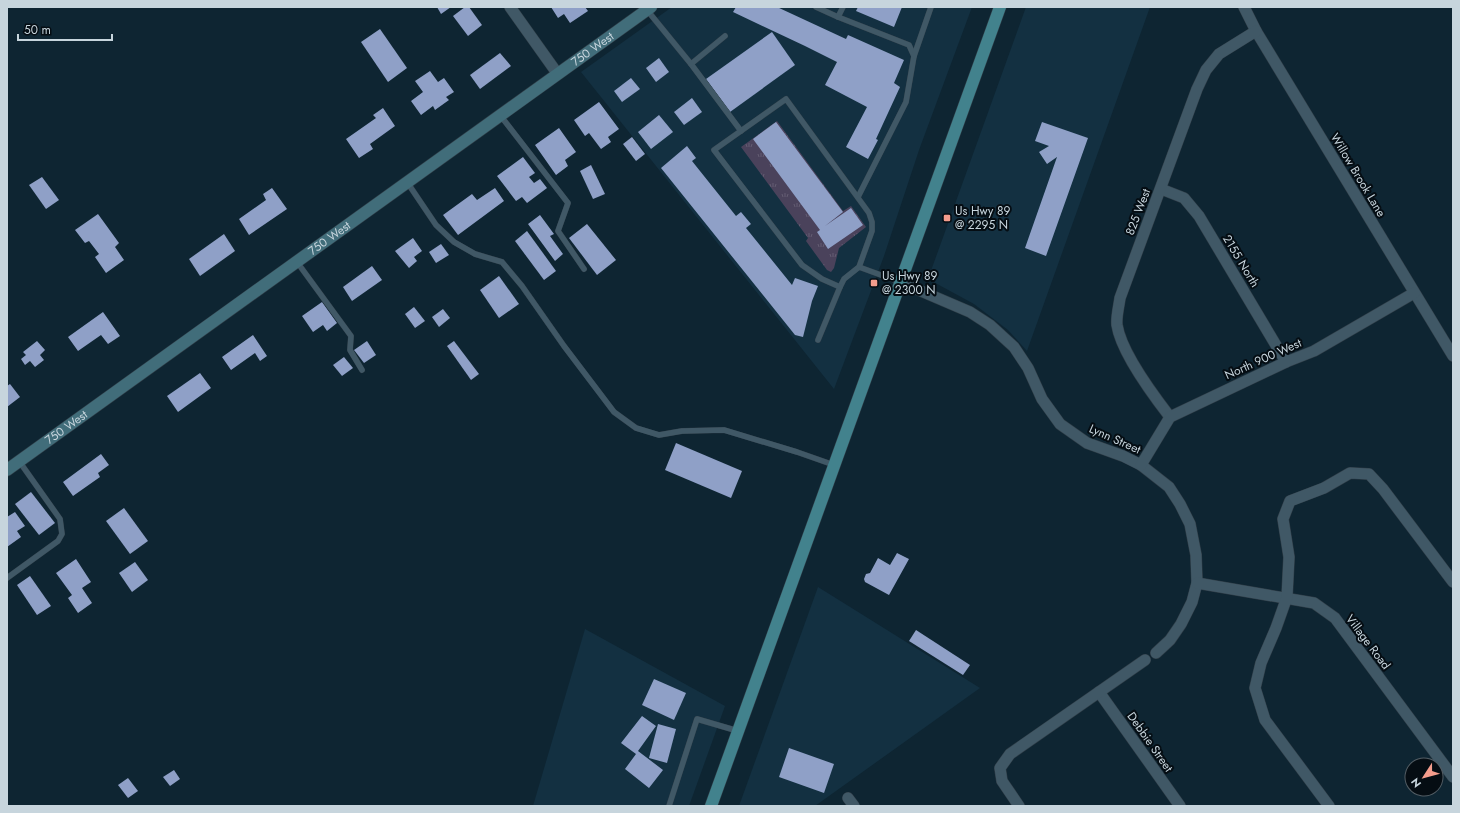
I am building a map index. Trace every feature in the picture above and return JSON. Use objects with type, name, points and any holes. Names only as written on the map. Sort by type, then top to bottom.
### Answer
[{"type":"main road","points":[[711,806],[1000,7]]},
{"type":"street","points":[[510,7],[557,73]]},
{"type":"street","name":"Willow Brook Lane","points":[[1244,7],[1256,31],[1453,356]]},
{"type":"street","name":"750 West","points":[[7,470],[649,8]]},
{"type":"street","name":"825 West","points":[[1170,417],[1159,403],[1125,349],[1117,325],[1120,298],[1197,89],[1206,70],[1219,54],[1256,31]]},
{"type":"street","name":"2155 North","points":[[1161,189],[1184,198],[1199,216],[1286,362]]},
{"type":"street","name":"Lynn Street","points":[[900,282],[970,312],[990,325],[1014,347],[1028,368],[1042,399],[1060,424],[1087,443],[1123,456],[1141,465],[1169,486],[1190,524],[1196,556],[1197,583],[1192,602],[1181,624],[1170,640],[1156,652]]},
{"type":"street","name":"North 900 West","points":[[1170,417],[1286,362],[1314,351],[1414,293]]},
{"type":"street","points":[[1141,465],[1170,417]]},
{"type":"street","points":[[1329,806],[1265,720],[1255,688],[1261,663],[1287,597],[1289,556],[1283,519],[1290,501],[1324,488],[1350,473],[1369,474],[1379,484],[1453,582]]},
{"type":"street","name":"Village Road","points":[[1197,583],[1287,597],[1314,603],[1335,618],[1453,777]]},
{"type":"street","points":[[1020,806],[1002,781],[1000,768],[1010,754],[1145,660]]},
{"type":"street","name":"Debbie Street","points":[[1099,692],[1180,806]]},
{"type":"lane","points":[[816,7],[909,45],[914,56]]},
{"type":"lane","points":[[838,17],[843,7]]},
{"type":"lane","points":[[858,198],[906,102],[914,56],[931,7]]},
{"type":"lane","points":[[649,8],[740,131]]},
{"type":"lane","points":[[691,64],[725,36]]},
{"type":"lane","points":[[818,340],[840,286],[844,279],[859,267],[872,231],[872,222],[869,213],[786,99],[714,150],[802,265],[822,279],[840,286]]},
{"type":"lane","points":[[500,115],[568,203],[558,230],[584,269]]},
{"type":"lane","points":[[407,182],[436,225],[454,242],[475,254],[502,262],[522,286],[564,346],[614,412],[636,428],[659,435],[682,431],[724,430],[835,465]]},
{"type":"lane","points":[[297,261],[351,336],[350,350],[362,370]]},
{"type":"lane","points":[[859,267],[900,282]]},
{"type":"lane","points":[[7,578],[58,541],[62,534],[60,519],[19,461]]},
{"type":"lane","points":[[669,806],[697,719],[738,731]]},
{"type":"shaded area","points":[[672,7],[972,7],[919,150],[884,256],[834,389],[581,72]]},
{"type":"shaded area","points":[[1026,7],[1150,7],[1027,351],[1008,330],[974,304],[928,279]]},
{"type":"shaded area","points":[[818,587],[980,688],[815,806],[739,806]]},
{"type":"shaded area","points":[[585,629],[725,706],[689,806],[533,806]]},
{"type":"green space","points":[[777,121],[843,211],[851,206],[866,227],[839,248],[834,268],[831,272],[827,270],[806,241],[808,238],[741,147]]},
{"type":"building","points":[[437,7],[451,7],[441,14]]},
{"type":"building","points":[[465,7],[469,7],[482,25],[468,36],[453,16]]},
{"type":"building","points":[[551,7],[585,7],[588,11],[570,23],[564,14],[558,18]]},
{"type":"building","points":[[736,7],[777,7],[846,39],[848,35],[904,60],[894,83],[900,87],[876,139],[878,140],[868,159],[846,147],[867,107],[825,85],[837,62],[733,12]]},
{"type":"building","points":[[858,7],[902,7],[894,27],[856,11]]},
{"type":"building","points":[[380,29],[407,68],[388,82],[361,42]]},
{"type":"building","points":[[772,32],[795,65],[730,112],[706,79]]},
{"type":"building","points":[[500,53],[511,66],[480,89],[470,75]]},
{"type":"building","points":[[659,58],[669,72],[656,82],[646,68]]},
{"type":"building","points":[[430,71],[438,82],[444,78],[454,92],[446,97],[449,100],[435,110],[433,106],[421,115],[411,101],[423,92],[415,81]]},
{"type":"building","points":[[631,78],[640,89],[622,102],[614,91]]},
{"type":"building","points":[[692,98],[702,112],[684,125],[674,112]]},
{"type":"building","points":[[599,102],[619,129],[608,137],[611,142],[601,149],[589,133],[585,136],[574,120]]},
{"type":"building","points":[[383,108],[395,126],[370,144],[373,149],[359,158],[346,139],[376,118],[373,115]]},
{"type":"building","points":[[659,115],[673,132],[651,149],[638,132]]},
{"type":"building","points":[[776,122],[843,212],[825,226],[851,208],[863,225],[828,249],[817,232],[820,230],[753,139]]},
{"type":"building","points":[[1042,122],[1088,138],[1046,256],[1025,248],[1057,157],[1047,164],[1039,152],[1049,146],[1035,141]]},
{"type":"building","points":[[559,128],[576,152],[565,160],[568,166],[556,175],[535,145]]},
{"type":"building","points":[[632,137],[645,154],[636,161],[623,144]]},
{"type":"building","points":[[687,146],[696,158],[692,161],[736,216],[741,212],[751,224],[746,228],[792,285],[795,278],[818,286],[812,301],[803,337],[795,335],[661,168]]},
{"type":"building","points":[[523,157],[535,173],[529,177],[534,183],[540,179],[547,188],[527,203],[522,197],[516,201],[497,176]]},
{"type":"building","points":[[591,165],[605,194],[593,199],[580,171]]},
{"type":"building","points":[[42,177],[59,200],[46,209],[29,185]]},
{"type":"building","points":[[272,188],[287,209],[249,235],[239,219],[266,200],[263,194]]},
{"type":"building","points":[[495,188],[504,201],[458,235],[443,215],[472,194],[477,200]]},
{"type":"building","points":[[98,214],[119,243],[115,247],[124,260],[106,273],[95,257],[99,254],[89,241],[85,243],[75,230]]},
{"type":"building","points":[[540,215],[554,234],[550,236],[563,254],[555,261],[528,224]]},
{"type":"building","points":[[587,224],[616,260],[597,275],[569,238]]},
{"type":"building","points":[[527,231],[556,271],[544,280],[515,241]]},
{"type":"building","points":[[224,234],[235,251],[200,276],[189,259]]},
{"type":"building","points":[[413,238],[422,251],[414,257],[417,261],[409,268],[395,251]]},
{"type":"building","points":[[441,244],[449,255],[436,263],[429,252]]},
{"type":"building","points":[[372,266],[382,280],[352,301],[343,287]]},
{"type":"building","points":[[499,276],[519,304],[499,318],[480,290]]},
{"type":"building","points":[[322,302],[337,323],[327,331],[323,325],[313,332],[302,316]]},
{"type":"building","points":[[414,307],[425,321],[415,328],[405,314]]},
{"type":"building","points":[[443,309],[450,318],[439,327],[432,317]]},
{"type":"building","points":[[103,312],[120,336],[108,344],[101,335],[78,351],[68,337]]},
{"type":"building","points":[[253,335],[267,356],[260,361],[255,353],[231,370],[222,357]]},
{"type":"building","points":[[37,341],[45,350],[40,355],[44,360],[35,367],[30,361],[25,365],[21,359],[26,355],[23,352]]},
{"type":"building","points":[[367,341],[376,355],[364,363],[354,350]]},
{"type":"building","points":[[454,341],[479,374],[471,380],[447,346]]},
{"type":"building","points":[[344,357],[353,368],[342,376],[333,365]]},
{"type":"building","points":[[200,373],[211,388],[178,412],[167,396]]},
{"type":"building","points":[[10,384],[20,397],[7,407],[7,386]]},
{"type":"building","points":[[676,443],[742,471],[731,498],[665,470]]},
{"type":"building","points":[[101,454],[109,465],[98,473],[100,477],[73,496],[63,482]]},
{"type":"building","points":[[31,492],[55,523],[39,535],[15,504]]},
{"type":"building","points":[[124,508],[148,541],[130,554],[106,521]]},
{"type":"building","points":[[15,512],[25,526],[17,531],[21,537],[7,547],[7,517]]},
{"type":"building","points":[[897,553],[909,559],[889,595],[865,582],[864,579],[866,574],[870,573],[878,558],[890,565]]},
{"type":"building","points":[[76,559],[91,582],[82,588],[92,603],[78,613],[68,598],[72,595],[56,573]]},
{"type":"building","points":[[135,562],[148,580],[132,592],[119,573]]},
{"type":"building","points":[[30,576],[51,606],[37,615],[17,585]]},
{"type":"building","points":[[916,630],[970,665],[963,675],[909,641]]},
{"type":"building","points":[[654,679],[686,693],[674,720],[642,705]]},
{"type":"building","points":[[642,716],[656,726],[638,751],[663,770],[649,788],[625,769],[636,754],[621,743]]},
{"type":"building","points":[[658,724],[676,729],[667,763],[649,758]]},
{"type":"building","points":[[789,748],[834,764],[824,793],[779,777]]},
{"type":"building","points":[[174,770],[180,779],[170,786],[163,777]]},
{"type":"building","points":[[128,778],[138,791],[128,798],[118,785]]},
{"type":"place","name":"Us Hwy 89 @ 2295 N","points":[[947,218]]},
{"type":"place","name":"Us Hwy 89 @ 2300 N","points":[[874,283]]}]
